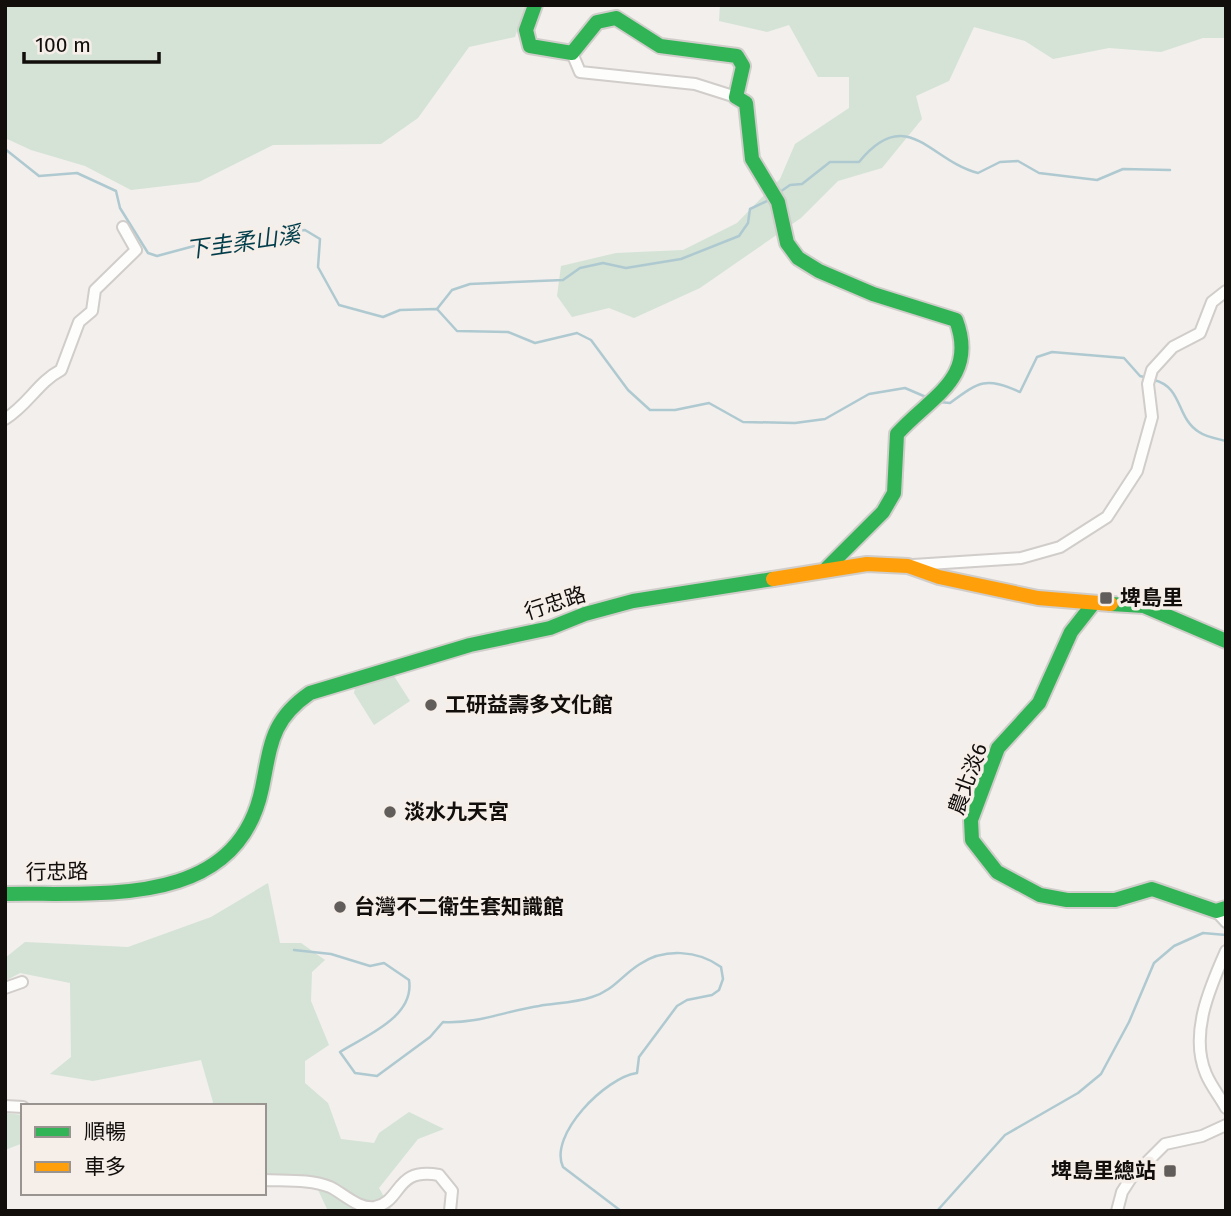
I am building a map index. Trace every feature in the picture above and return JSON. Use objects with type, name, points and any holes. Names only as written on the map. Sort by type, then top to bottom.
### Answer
[{"type":"street","points":[[534,5],[526,30],[530,46],[572,53]]},
{"type":"street","points":[[572,53],[597,22],[616,18],[660,46],[737,57],[743,66],[736,97]]},
{"type":"street","points":[[572,53],[580,72],[695,84],[736,97],[746,103],[752,159],[775,197],[787,243],[798,258],[819,271],[873,295],[956,320],[963,333],[964,351],[950,385],[897,434],[894,493],[883,512],[827,568]]},
{"type":"street","points":[[5,419],[33,397],[44,379],[61,370],[79,321],[92,311],[95,290],[136,250],[123,228]]},
{"type":"street","points":[[908,566],[1021,558],[1060,547],[1107,517],[1137,471],[1152,417],[1148,384],[1152,370],[1173,347],[1199,333],[1212,302],[1226,291]]},
{"type":"street","name":"行忠路","points":[[5,894],[147,891],[179,882],[232,853],[257,812],[274,729],[291,706],[310,693],[470,645],[551,628],[585,614],[633,601],[770,581],[827,568],[867,564],[908,566],[971,585],[1093,604],[1144,606],[1226,641]]},
{"type":"street","name":"農北淡6","points":[[1093,604],[1071,632],[1039,704],[998,748],[971,820],[972,840],[997,872],[1040,895],[1067,900],[1115,900],[1152,888],[1222,914]]},
{"type":"street","points":[[1226,951],[1205,998],[1202,1039],[1206,1074],[1226,1108]]},
{"type":"street","points":[[5,989],[23,982]]},
{"type":"street","points":[[1117,1211],[1122,1192],[1131,1178],[1165,1144],[1202,1136],[1226,1125]]},
{"type":"street","points":[[266,1180],[327,1186],[363,1206],[375,1207],[386,1201],[407,1178],[425,1172],[439,1175],[452,1191],[450,1211]]},
{"type":"green space","points":[[5,5],[526,5],[515,37],[469,47],[418,118],[381,144],[273,145],[199,182],[131,190],[85,166],[31,150],[5,138]]},
{"type":"green space","points":[[720,5],[1226,5],[1226,38],[1203,38],[1161,52],[1109,48],[1053,59],[1025,41],[974,27],[949,81],[916,96],[922,119],[882,168],[838,181],[801,218],[700,288],[634,318],[609,308],[572,317],[557,296],[561,266],[616,253],[683,250],[737,223],[780,179],[795,144],[849,108],[849,77],[818,77],[789,25],[767,32],[719,21]]},
{"type":"green space","points":[[394,676],[410,701],[374,725],[354,693],[355,688]]},
{"type":"green space","points":[[268,883],[280,943],[301,943],[325,960],[312,972],[311,1001],[329,1045],[305,1061],[305,1083],[328,1103],[341,1139],[374,1143],[379,1133],[409,1112],[444,1129],[418,1139],[379,1188],[392,1211],[328,1211],[312,1177],[266,1174],[266,1104],[212,1104],[201,1060],[93,1081],[50,1074],[71,1057],[70,983],[20,973],[5,981],[5,958],[25,942],[128,947],[211,917]]},
{"type":"green space","points":[[5,1113],[21,1115],[21,1144],[5,1150]]},
{"type":"waterway","points":[[777,194],[790,185],[802,184],[830,162],[859,162],[876,145],[891,137],[905,136],[961,167],[978,173],[1000,162],[1018,161],[1039,173],[1097,180],[1123,169],[1170,170]]},
{"type":"waterway","name":"下圭柔山溪","points":[[5,149],[39,176],[77,173],[116,191],[120,208],[148,253],[157,256],[209,242],[305,230],[320,239],[318,267],[339,305],[383,317],[400,310],[437,309],[457,331],[508,332],[535,343],[577,333],[591,340],[628,390],[650,410],[675,410],[709,403],[743,422],[795,423],[825,419],[869,394],[905,388],[926,397]]},
{"type":"waterway","points":[[437,309],[452,290],[470,284],[563,280],[580,268],[603,263],[626,268],[681,259],[739,236],[748,223],[750,209],[769,200]]},
{"type":"waterway","name":"下圭柔山溪","points":[[939,402],[950,403],[976,386],[990,383],[1020,392],[1037,357],[1052,352],[1124,358],[1140,376],[1148,378]]},
{"type":"waterway","name":"下圭柔山溪","points":[[1154,380],[1170,389],[1186,419],[1199,432],[1226,441]]},
{"type":"waterway","points":[[937,1211],[1005,1135],[1078,1093],[1101,1074],[1129,1022],[1154,963],[1174,946],[1203,933],[1226,935]]},
{"type":"waterway","points":[[294,950],[331,954],[370,966],[384,963],[409,980],[409,993],[396,1015],[340,1052],[355,1073],[377,1076],[430,1037],[443,1022],[480,1019],[592,997],[612,987],[640,964],[670,953],[692,954],[721,967],[723,979],[719,990],[712,995],[687,1000],[677,1006],[639,1057],[637,1073],[624,1077],[596,1096],[572,1124],[564,1139],[561,1154],[563,1167],[621,1211]]},
{"type":"traffic: fast","points":[[535,5],[526,30],[530,46],[572,53],[597,22],[616,18],[660,46],[737,56],[743,66],[736,97],[746,103],[752,159],[778,202],[787,243],[798,258],[819,271],[873,294],[956,320],[961,340],[961,357],[956,372],[948,385],[897,434],[894,493],[883,512],[827,568]]},
{"type":"traffic: fast","points":[[5,894],[122,892],[160,886],[195,875],[225,856],[248,828],[280,723],[287,713],[310,693],[470,645],[550,628],[585,614],[633,601],[773,579]]},
{"type":"traffic: fast","points":[[1093,604],[1071,632],[1039,703],[998,748],[971,820],[972,840],[997,872],[1040,895],[1067,900],[1115,900],[1152,889],[1216,911],[1226,908]]},
{"type":"traffic: fast","points":[[1111,604],[1144,606],[1226,641]]},
{"type":"traffic: slow","points":[[773,579],[867,564],[908,566],[939,577],[1038,598],[1111,604]]},
{"type":"place","name":"埤島里","points":[[1106,598]]},
{"type":"place","name":"工研益壽多文化館","points":[[431,705]]},
{"type":"place","name":"淡水九天宮","points":[[390,812]]},
{"type":"place","name":"台灣不二衛生套知識館","points":[[340,907]]},
{"type":"place","name":"埤島里總站","points":[[1170,1171]]}]
